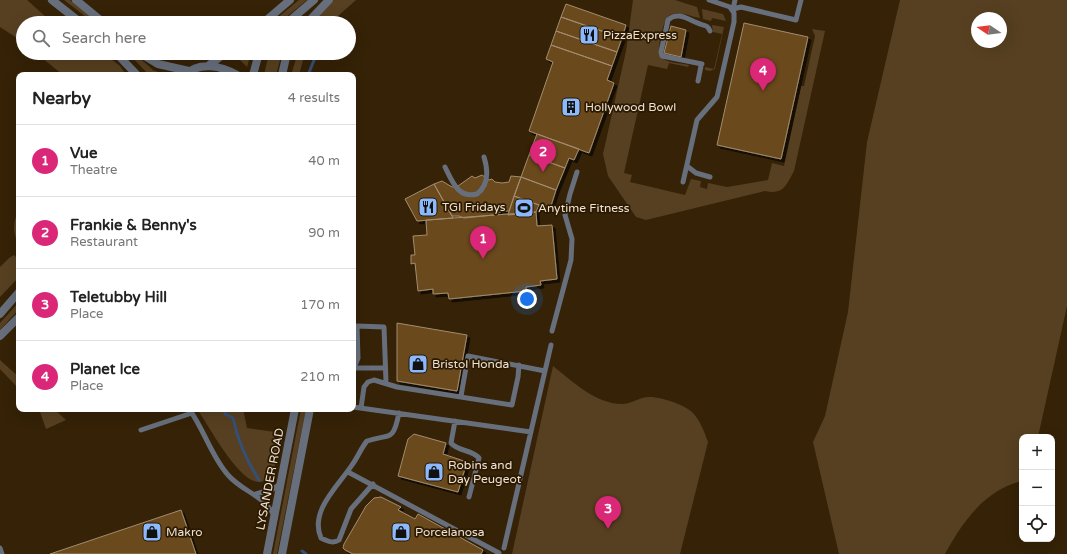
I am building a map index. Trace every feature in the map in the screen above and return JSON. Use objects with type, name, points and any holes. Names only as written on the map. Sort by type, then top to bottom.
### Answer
[{"type":"street","points":[[52,0],[72,16]]},
{"type":"street","points":[[76,0],[95,16]]},
{"type":"street","points":[[271,16],[290,0]]},
{"type":"street","points":[[295,16],[314,0]]},
{"type":"street","points":[[314,16],[329,0]]},
{"type":"street","points":[[123,60],[134,72]]},
{"type":"street","points":[[151,60],[158,64],[184,72]]},
{"type":"street","points":[[190,72],[208,66],[216,60]]},
{"type":"street","points":[[254,72],[257,60]]},
{"type":"street","points":[[283,72],[285,60]]},
{"type":"street","points":[[208,66],[226,68],[232,72]]},
{"type":"street","points":[[0,314],[16,295]]},
{"type":"street","points":[[0,336],[16,320]]},
{"type":"street","name":"LYSANDER ROAD","points":[[267,554],[282,483],[294,412]]},
{"type":"street","points":[[282,554],[309,412]]},
{"type":"lane","points":[[709,0],[724,3],[732,10]]},
{"type":"lane","points":[[683,182],[698,117],[711,105],[718,93],[734,22],[732,10],[735,0]]},
{"type":"lane","points":[[732,10],[741,7],[796,20],[801,0]]},
{"type":"lane","points":[[698,81],[702,65],[662,56],[661,52],[668,20],[674,16],[685,17],[707,26],[710,31]]},
{"type":"lane","points":[[445,167],[459,191],[471,195],[482,190],[485,185],[487,174],[484,157]]},
{"type":"lane","points":[[687,166],[696,174],[710,177]]},
{"type":"lane","points":[[552,331],[571,260],[572,239],[566,215],[570,194],[577,172]]},
{"type":"lane","points":[[356,364],[358,358],[356,328],[363,325],[384,327],[386,382]]},
{"type":"lane","points":[[504,548],[551,345]]},
{"type":"lane","points":[[461,396],[468,356],[545,371]]},
{"type":"lane","points":[[361,408],[364,387],[368,382],[374,380],[386,382],[397,387],[512,405],[519,365]]},
{"type":"lane","points":[[356,369],[385,368]]},
{"type":"lane","points":[[356,407],[531,432]]},
{"type":"lane","points":[[141,430],[187,412]]},
{"type":"lane","points":[[191,412],[227,474],[243,488],[256,494],[266,502],[275,516]]},
{"type":"lane","points":[[373,484],[351,509],[339,540],[336,542],[329,542],[321,538],[317,530],[319,517],[330,493],[348,472],[368,442],[387,438],[391,435],[396,426],[399,413]]},
{"type":"lane","points":[[455,421],[451,443],[455,448],[474,453],[479,458],[468,497]]},
{"type":"lane","points":[[348,472],[373,484],[498,553]]},
{"type":"lane","points":[[256,494],[282,483]]},
{"type":"lane","points":[[0,548],[2,554]]},
{"type":"shaded area","points":[[0,0],[27,0],[45,16],[16,16],[16,37],[0,27]]},
{"type":"shaded area","points":[[64,0],[70,0],[91,16],[85,16]]},
{"type":"shaded area","points":[[299,0],[307,0],[288,16],[280,16]]},
{"type":"shaded area","points":[[334,0],[356,0],[338,16],[318,16]]},
{"type":"shaded area","points":[[633,0],[675,0],[697,7],[700,18],[677,13],[670,15],[667,18],[661,36],[659,50],[660,55],[668,61],[689,65],[688,67],[669,63],[667,69],[648,65],[624,173],[632,175],[630,182],[685,195],[691,179],[701,181],[700,187],[707,189],[708,183],[727,187],[768,180],[772,163],[784,166],[801,86],[804,86],[815,36],[812,29],[825,31],[794,171],[789,181],[783,188],[776,192],[765,191],[646,220],[636,217],[608,176],[603,154],[626,51]]},
{"type":"shaded area","points":[[900,0],[1067,0],[1067,306],[1039,434],[1019,434],[1019,482],[1008,485],[985,500],[967,520],[945,554],[839,554],[813,442],[825,416],[848,312],[867,142]]},
{"type":"shaded area","points":[[702,9],[723,14],[726,21],[712,18],[711,21],[703,19]]},
{"type":"shaded area","points":[[712,25],[724,27],[715,69],[710,71],[705,70],[705,67],[714,69],[722,34],[713,32]]},
{"type":"shaded area","points":[[45,60],[112,60],[120,66],[124,72],[59,72]]},
{"type":"shaded area","points":[[135,60],[142,60],[153,70],[158,72],[146,72]]},
{"type":"shaded area","points":[[240,60],[249,60],[247,67]]},
{"type":"shaded area","points":[[267,60],[280,60],[277,72],[265,72]]},
{"type":"shaded area","points":[[296,60],[303,60],[300,72],[292,72]]},
{"type":"shaded area","points":[[16,216],[16,238],[14,232]]},
{"type":"shaded area","points":[[14,255],[16,257],[16,280],[0,297],[0,267]]},
{"type":"shaded area","points":[[16,305],[16,312],[0,330],[0,323]]},
{"type":"shaded area","points":[[0,360],[16,374],[16,386],[0,369]]},
{"type":"shaded area","points":[[553,366],[576,385],[603,400],[622,404],[646,397],[660,398],[683,406],[692,412],[697,419],[708,442],[680,554],[512,554]]},
{"type":"shaded area","points":[[40,412],[57,412],[66,420],[46,429]]},
{"type":"shaded area","points":[[199,412],[244,412],[247,428],[275,432],[274,439],[280,445],[273,470],[263,481],[252,480],[240,471],[216,439]]},
{"type":"shaded area","points":[[300,412],[305,412],[277,554],[273,554]]},
{"type":"building","points":[[566,4],[626,25],[622,38],[561,17]]},
{"type":"building","name":"PizzaExpress","points":[[561,17],[622,38],[617,52],[556,31]]},
{"type":"building","points":[[744,23],[808,37],[781,159],[717,145]]},
{"type":"building","points":[[671,26],[686,30],[681,57],[664,53]]},
{"type":"building","points":[[556,31],[617,52],[612,66],[551,45]]},
{"type":"building","name":"Hollywood Bowl","points":[[551,45],[612,66],[607,80],[614,83],[589,153],[529,131],[553,62],[546,59]]},
{"type":"building","points":[[537,134],[579,149],[574,160],[569,158],[565,168],[529,155]]},
{"type":"building","points":[[529,155],[565,168],[556,190],[521,177]]},
{"type":"building","points":[[482,175],[489,180],[492,179],[495,182],[502,183],[509,182],[511,176],[521,177],[509,211],[502,211],[494,215],[464,218],[452,216],[434,184],[442,181],[452,187],[458,186],[472,176],[475,178]]},
{"type":"building","points":[[521,177],[556,190],[550,209],[514,196]]},
{"type":"building","name":"TGI Fridays","points":[[434,184],[453,218],[417,221],[405,199]]},
{"type":"building","name":"Anytime Fitness","points":[[514,196],[539,205],[536,212],[508,215]]},
{"type":"building","points":[[536,212],[537,226],[552,225],[557,279],[540,281],[541,285],[526,287],[526,291],[449,299],[448,293],[433,294],[433,289],[418,291],[415,263],[411,264],[411,255],[415,255],[413,236],[427,235],[426,220]]},
{"type":"building","points":[[397,323],[467,335],[457,391],[397,381]]},
{"type":"building","points":[[414,434],[446,443],[443,454],[467,462],[458,492],[398,476],[408,439]]},
{"type":"building","name":"Porcelanosa","points":[[381,497],[401,507],[398,510],[415,519],[418,514],[483,550],[481,554],[353,554],[345,550],[343,548],[344,544],[366,506],[374,498]]},
{"type":"building","name":"Makro","points":[[181,510],[196,554],[50,554]]},
{"type":"waterway","points":[[309,72],[314,60]]},
{"type":"waterway","points":[[225,412],[225,414],[233,418],[237,435],[243,450],[259,480]]},
{"type":"waterway","points":[[302,551],[306,554]]},
{"type":"place","name":"PizzaExpress","points":[[589,35]]},
{"type":"place","name":"Planet Ice","points":[[763,91]]},
{"type":"place","name":"Hollywood Bowl","points":[[571,107]]},
{"type":"place","name":"Frankie & Benny's","points":[[543,172]]},
{"type":"place","name":"TGI Fridays","points":[[428,207]]},
{"type":"place","name":"Anytime Fitness","points":[[524,208]]},
{"type":"place","name":"Vue","points":[[483,259]]},
{"type":"place","name":"Bristol Honda","points":[[418,364]]},
{"type":"place","name":"Robins and Day Peugeot","points":[[434,472]]},
{"type":"place","name":"Teletubby Hill","points":[[608,529]]},
{"type":"place","name":"Makro","points":[[152,532]]},
{"type":"place","name":"Porcelanosa","points":[[401,532]]}]
